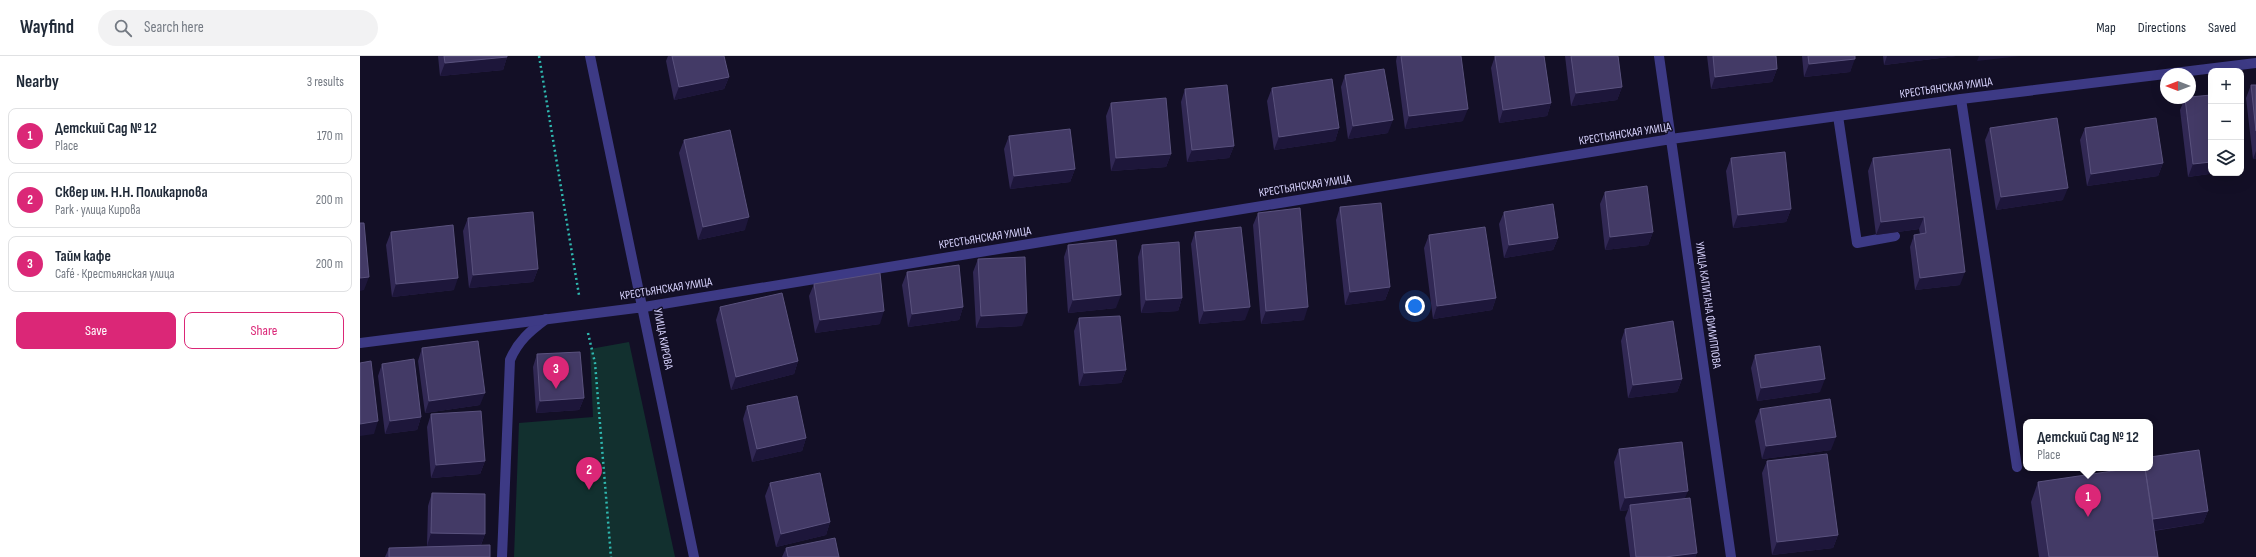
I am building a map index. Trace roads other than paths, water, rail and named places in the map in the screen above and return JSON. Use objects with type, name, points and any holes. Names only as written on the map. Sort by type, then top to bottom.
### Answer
[{"type":"street","name":"УЛИЦА КИРОВА","points":[[590,56],[644,307],[694,557]]},
{"type":"street","name":"УЛИЦА КАПИТАНА ФИЛИППОВА","points":[[1659,56],[1731,557]]},
{"type":"street","name":"КРЕСТЬЯНСКАЯ УЛИЦА","points":[[360,343],[644,307],[1671,139],[1961,99],[2256,62]]},
{"type":"street","points":[[1961,99],[2017,467]]},
{"type":"street","points":[[1838,116],[1857,243],[1895,236]]},
{"type":"street","points":[[502,557],[510,360],[516,345],[528,332],[546,319]]},
{"type":"place","name":"Тайм кафе","points":[[556,389]]},
{"type":"place","name":"Сквер им. Н.Н. Поликарпова","points":[[589,490]]},
{"type":"place","name":"Детский Сад № 12","points":[[2088,517]]}]
